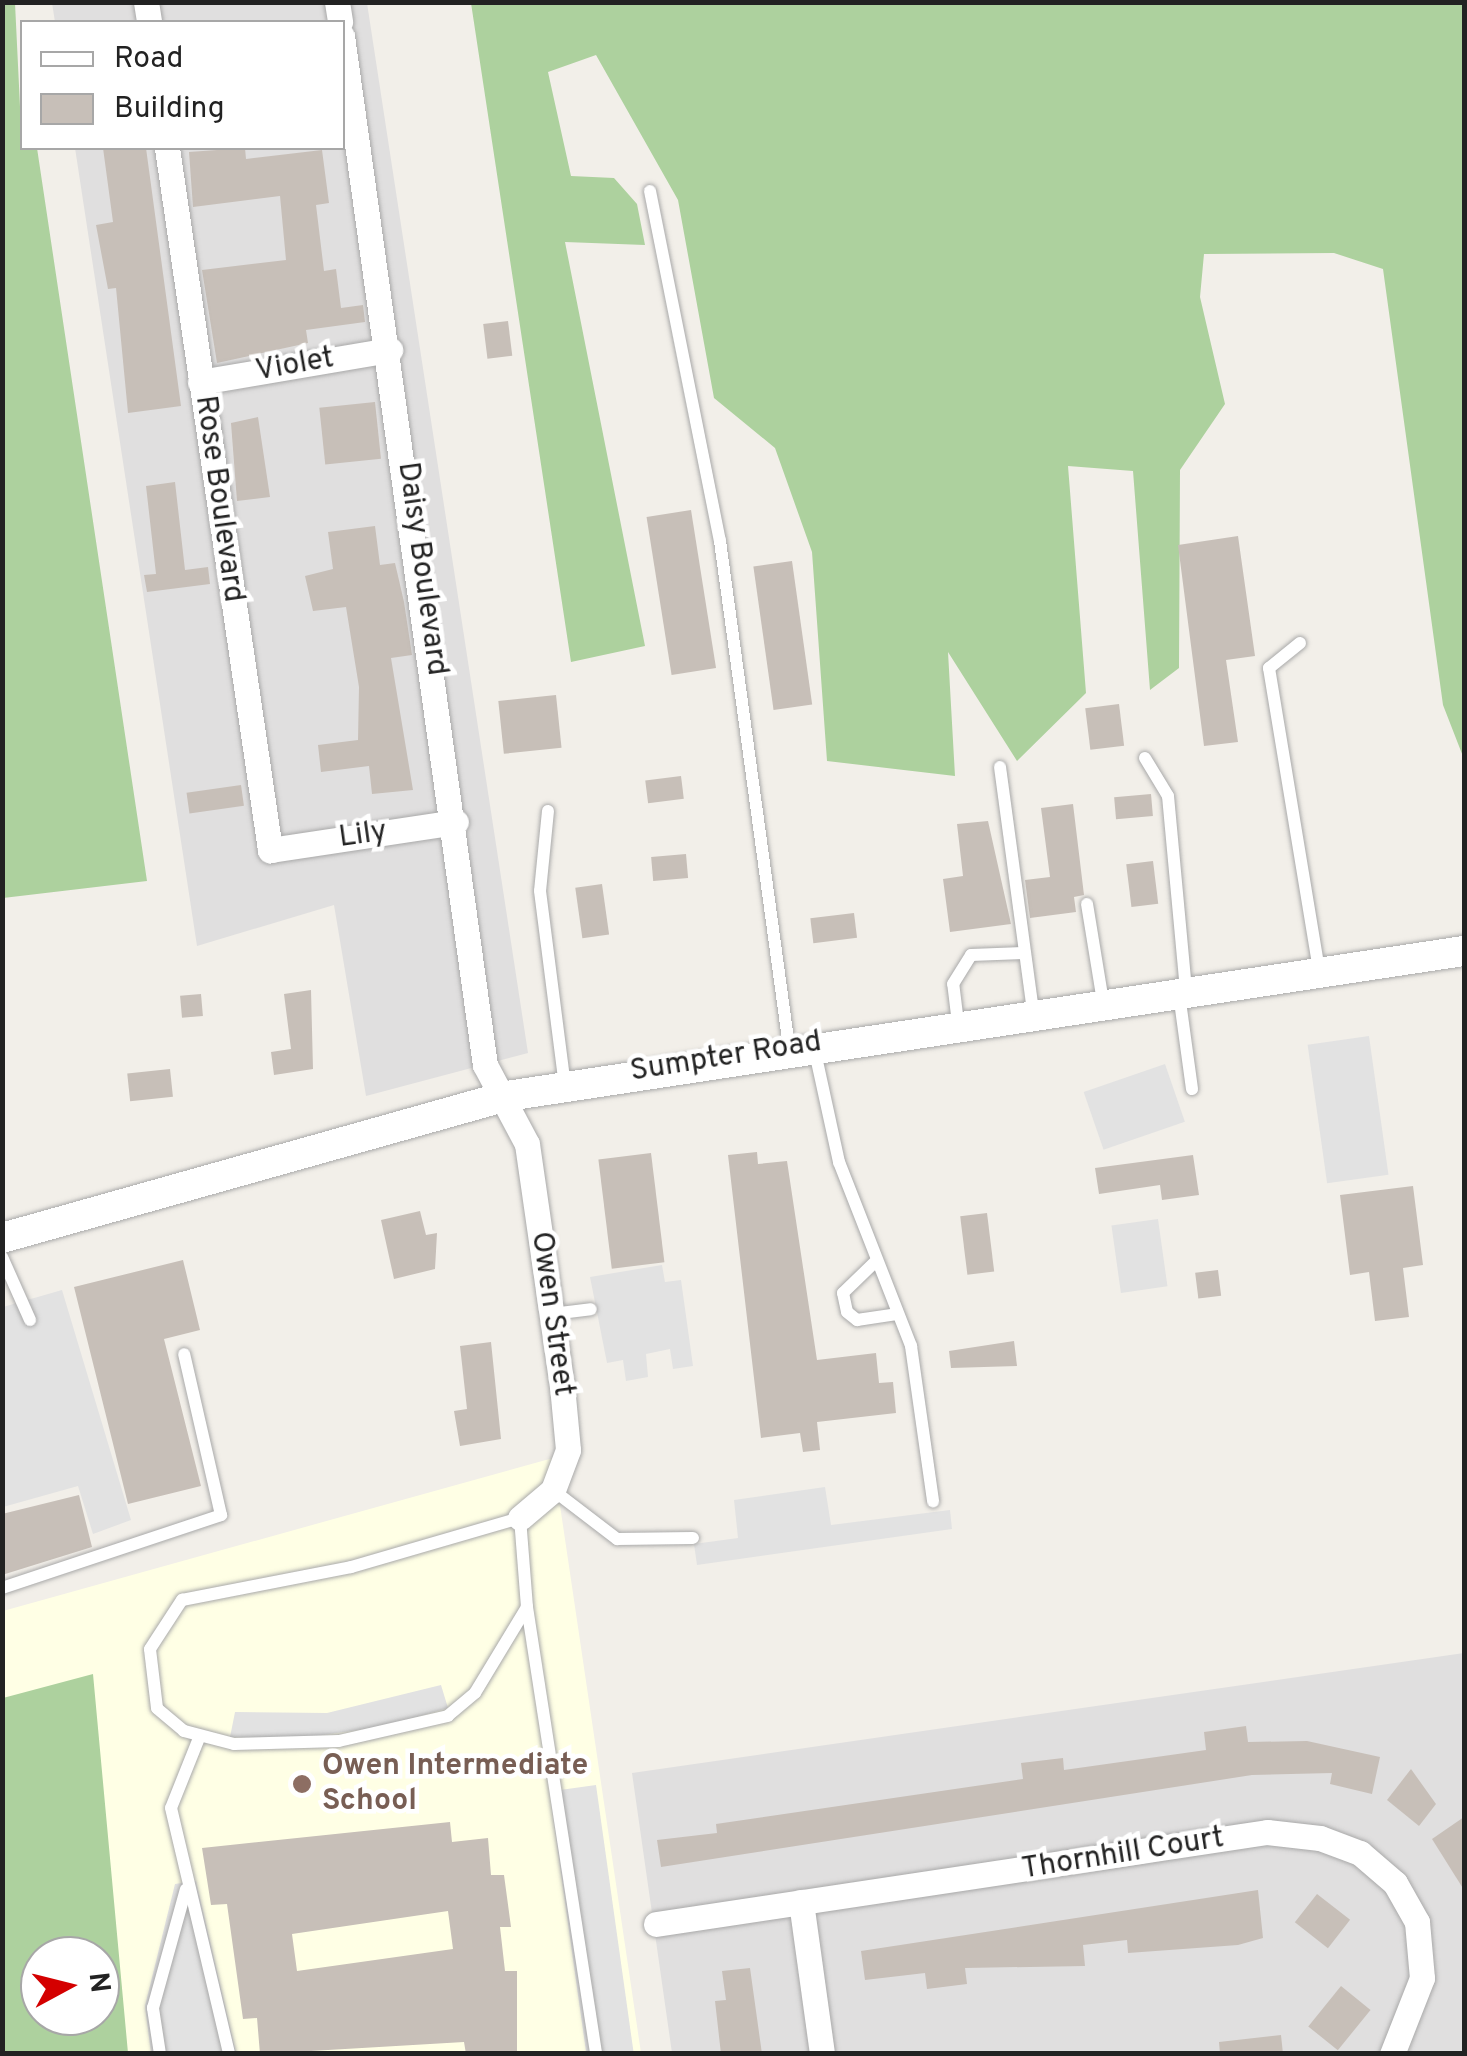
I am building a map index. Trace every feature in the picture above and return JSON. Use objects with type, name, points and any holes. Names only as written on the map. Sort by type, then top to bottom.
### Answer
[{"type":"street","name":"Daisy Boulevard","points":[[345,56],[456,822],[485,1065],[507,1096]]},
{"type":"street","name":"Rose Boulevard","points":[[167,150],[270,850]]},
{"type":"street","name":"Violet","points":[[200,382],[390,350]]},
{"type":"street","name":"Lily","points":[[270,850],[456,822]]},
{"type":"street","name":"Sumpter Road","points":[[2,1238],[507,1096],[801,1045],[1464,950]]},
{"type":"street","name":"Owen Street","points":[[507,1096],[527,1144],[568,1450],[553,1490]]},
{"type":"street","points":[[520,1518],[553,1490]]},
{"type":"street","name":"Thornhill Court","points":[[656,1924],[1267,1832],[1320,1838],[1360,1853],[1395,1883],[1416,1922],[1420,1990],[1392,2054]]},
{"type":"street","points":[[802,1902],[822,2054]]},
{"type":"lane","points":[[650,192],[720,541],[801,1045],[839,1162],[911,1346],[933,1501]]},
{"type":"lane","points":[[1300,643],[1269,668],[1318,971]]},
{"type":"lane","points":[[1145,758],[1168,796],[1192,1089]]},
{"type":"lane","points":[[1000,767],[1033,1012]]},
{"type":"lane","points":[[548,811],[540,890],[565,1086]]},
{"type":"lane","points":[[1087,904],[1104,1002]]},
{"type":"lane","points":[[958,1022],[953,984],[971,955],[1023,953]]},
{"type":"lane","points":[[2,1257],[30,1320]]},
{"type":"lane","points":[[876,1261],[848,1284],[847,1312],[857,1320],[898,1314]]},
{"type":"lane","points":[[552,1314],[591,1309]]},
{"type":"lane","points":[[2,1588],[221,1516],[184,1354]]},
{"type":"lane","points":[[553,1490],[618,1539],[692,1538]]},
{"type":"lane","points":[[527,1607],[475,1692],[448,1716],[340,1741],[199,1738],[173,1725],[148,1688],[150,1648],[182,1600],[352,1567],[520,1518],[527,1607],[596,2054]]},
{"type":"lane","points":[[199,1738],[171,1808],[186,1887],[216,1975],[229,2054]]},
{"type":"lane","points":[[160,2054],[153,2008],[186,1887]]},
{"type":"shaded area","points":[[52,3],[367,3],[528,1053],[366,1096],[334,905],[197,946],[75,150],[345,150],[345,20],[55,20]]},
{"type":"shaded area","points":[[1369,1036],[1388,1175],[1327,1183],[1308,1045]]},
{"type":"shaded area","points":[[1165,1064],[1185,1122],[1104,1150],[1084,1092]]},
{"type":"shaded area","points":[[1158,1219],[1167,1286],[1121,1293],[1111,1226]]},
{"type":"shaded area","points":[[662,1265],[665,1282],[681,1280],[693,1366],[673,1369],[670,1349],[646,1354],[648,1377],[626,1381],[623,1360],[607,1363],[590,1277]]},
{"type":"shaded area","points":[[62,1290],[131,1520],[93,1534],[78,1486],[3,1507],[3,1307]]},
{"type":"shaded area","name":"Owen Intermediate School","points":[[553,1458],[641,2053],[3,2054],[3,1611]]},
{"type":"shaded area","points":[[825,1487],[831,1525],[950,1510],[952,1529],[697,1565],[694,1544],[738,1538],[734,1500]]},
{"type":"shaded area","points":[[1464,1653],[1464,2053],[672,2053],[632,1773]]},
{"type":"shaded area","points":[[441,1685],[448,1708],[386,1726],[288,1740],[230,1737],[235,1712],[327,1713]]},
{"type":"shaded area","points":[[596,1785],[634,2053],[586,2054],[549,1792]]},
{"type":"shaded area","points":[[196,1881],[236,2053],[151,2053],[145,2006],[175,1884]]},
{"type":"green space","points":[[2,3],[15,3],[20,150],[37,150],[147,881],[3,898]]},
{"type":"green space","points":[[471,3],[1464,3],[1464,759],[1443,705],[1383,269],[1334,253],[1204,254],[1200,297],[1225,404],[1180,470],[1179,668],[1150,690],[1133,471],[1068,466],[1086,693],[1017,761],[948,652],[955,776],[827,761],[812,552],[775,448],[714,398],[678,200],[596,55],[548,72],[571,176],[614,178],[637,204],[645,245],[565,242],[645,646],[571,662]]},
{"type":"green space","points":[[93,1674],[117,1936],[20,1936],[20,2036],[120,2036],[120,1966],[128,2053],[3,2053],[3,1698]]},
{"type":"building","points":[[103,150],[146,150],[181,406],[128,413],[116,288],[108,289],[96,225],[113,222]]},
{"type":"building","points":[[245,150],[246,159],[322,150],[329,203],[316,205],[324,271],[336,269],[341,308],[363,305],[365,322],[306,330],[308,343],[217,363],[202,270],[286,260],[280,196],[193,207],[189,152]]},
{"type":"building","points":[[508,321],[512,356],[487,359],[483,324]]},
{"type":"building","points":[[375,402],[381,459],[325,465],[319,408]]},
{"type":"building","points":[[258,417],[270,497],[237,501],[231,423]]},
{"type":"building","points":[[175,482],[185,570],[208,567],[210,584],[147,592],[144,575],[156,574],[146,486]]},
{"type":"building","points":[[691,510],[716,668],[672,675],[647,517]]},
{"type":"building","points":[[375,526],[380,565],[395,563],[412,655],[391,658],[413,790],[372,794],[369,766],[321,772],[318,745],[358,740],[359,687],[346,607],[313,611],[305,576],[333,569],[328,532]]},
{"type":"building","points":[[1238,536],[1255,656],[1226,660],[1238,742],[1204,746],[1178,545]]},
{"type":"building","points":[[792,561],[812,705],[774,710],[753,566]]},
{"type":"building","points":[[556,695],[562,748],[504,754],[498,701]]},
{"type":"building","points":[[1119,704],[1124,746],[1090,750],[1085,708]]},
{"type":"building","points":[[681,776],[684,799],[648,803],[645,780]]},
{"type":"building","points":[[241,785],[244,806],[189,813],[187,793]]},
{"type":"building","points":[[1151,794],[1153,816],[1116,819],[1114,797]]},
{"type":"building","points":[[1073,804],[1084,895],[1074,897],[1076,912],[1030,918],[1025,880],[1050,877],[1041,808]]},
{"type":"building","points":[[988,821],[1011,924],[950,932],[943,879],[963,876],[957,824]]},
{"type":"building","points":[[686,854],[688,878],[653,881],[651,857]]},
{"type":"building","points":[[1153,861],[1158,904],[1131,907],[1126,864]]},
{"type":"building","points":[[602,884],[609,935],[582,938],[575,888]]},
{"type":"building","points":[[854,913],[857,938],[813,943],[810,918]]},
{"type":"building","points":[[311,990],[313,1069],[274,1075],[271,1052],[291,1049],[284,994]]},
{"type":"building","points":[[201,994],[203,1016],[182,1018],[180,996]]},
{"type":"building","points":[[170,1069],[173,1097],[130,1101],[127,1073]]},
{"type":"building","points":[[757,1152],[758,1164],[787,1161],[817,1360],[876,1353],[879,1383],[893,1382],[896,1413],[817,1422],[820,1450],[803,1452],[800,1433],[761,1438],[728,1155]]},
{"type":"building","points":[[651,1153],[664,1262],[612,1269],[598,1159]]},
{"type":"building","points":[[1193,1155],[1199,1195],[1162,1200],[1160,1185],[1099,1194],[1095,1168]]},
{"type":"building","points":[[1413,1186],[1423,1265],[1403,1268],[1409,1317],[1375,1321],[1369,1272],[1350,1275],[1340,1195]]},
{"type":"building","points":[[420,1211],[426,1235],[437,1233],[435,1269],[394,1279],[381,1220]]},
{"type":"building","points":[[987,1213],[994,1272],[967,1275],[960,1216]]},
{"type":"building","points":[[183,1260],[200,1330],[164,1339],[201,1486],[128,1504],[74,1287]]},
{"type":"building","points":[[1218,1270],[1221,1296],[1198,1299],[1195,1273]]},
{"type":"building","points":[[1014,1341],[1017,1366],[951,1368],[949,1351]]},
{"type":"building","points":[[491,1342],[501,1439],[460,1446],[454,1411],[467,1409],[460,1346]]},
{"type":"building","points":[[79,1495],[92,1547],[2,1575],[2,1514]]},
{"type":"building","points":[[1246,1726],[1248,1742],[1307,1741],[1380,1757],[1372,1794],[1330,1784],[1332,1773],[1252,1775],[661,1867],[657,1840],[717,1833],[716,1824],[1023,1779],[1021,1763],[1063,1758],[1064,1770],[1206,1750],[1204,1732]]},
{"type":"building","points":[[1411,1769],[1436,1804],[1419,1826],[1387,1800]]},
{"type":"building","points":[[1464,1817],[1464,1890],[1432,1839]]},
{"type":"building","points":[[450,1822],[452,1842],[488,1838],[491,1875],[504,1875],[511,1927],[500,1927],[505,1971],[517,1971],[517,2054],[466,2054],[464,2042],[260,2054],[257,2018],[243,2019],[227,1904],[211,1905],[202,1848]],"holes":[[[448,1911],[453,1949],[297,1971],[292,1934]]]},
{"type":"building","points":[[1258,1890],[1263,1938],[1238,1945],[1128,1953],[1127,1940],[1083,1945],[1085,1966],[965,1968],[967,1984],[927,1989],[925,1973],[865,1980],[861,1951]]},
{"type":"building","points":[[1317,1894],[1350,1920],[1328,1948],[1295,1922]]},
{"type":"building","points":[[750,1968],[762,2054],[721,2054],[715,2001],[726,2000],[722,1971]]},
{"type":"building","points":[[1341,1986],[1371,2010],[1338,2050],[1308,2026]]},
{"type":"building","points":[[1281,2035],[1283,2054],[1220,2054],[1219,2042]]},
{"type":"place","name":"Owen Intermediate School","points":[[302,1784]]}]
